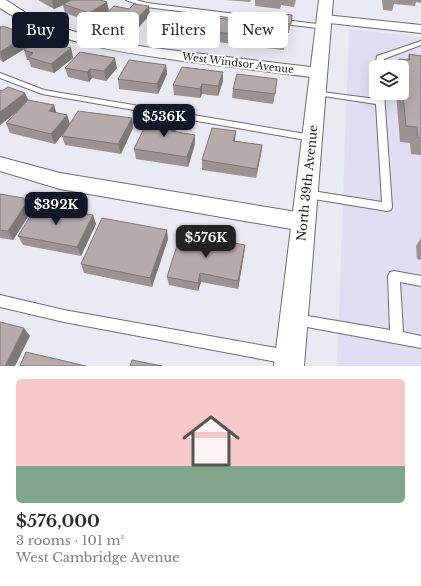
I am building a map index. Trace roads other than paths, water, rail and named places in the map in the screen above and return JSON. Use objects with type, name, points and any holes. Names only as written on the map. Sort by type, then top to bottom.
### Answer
[{"type":"street","name":"West Windsor Avenue","points":[[0,2],[29,20],[44,27],[111,45],[318,83]]},
{"type":"street","points":[[325,15],[421,29]]},
{"type":"street","name":"North 39th Avenue","points":[[290,362],[325,15]]},
{"type":"street","points":[[0,164],[60,181],[303,222]]},
{"type":"lane","points":[[129,0],[146,5],[325,15]]},
{"type":"lane","points":[[380,60],[380,58],[421,43]]},
{"type":"lane","points":[[0,75],[42,92],[312,138]]},
{"type":"lane","points":[[318,83],[369,94]]},
{"type":"lane","points":[[306,194],[387,208],[381,100]]},
{"type":"lane","points":[[397,337],[394,276],[421,280]]},
{"type":"lane","points":[[0,301],[64,316],[290,362]]},
{"type":"lane","points":[[294,320],[421,342]]}]
